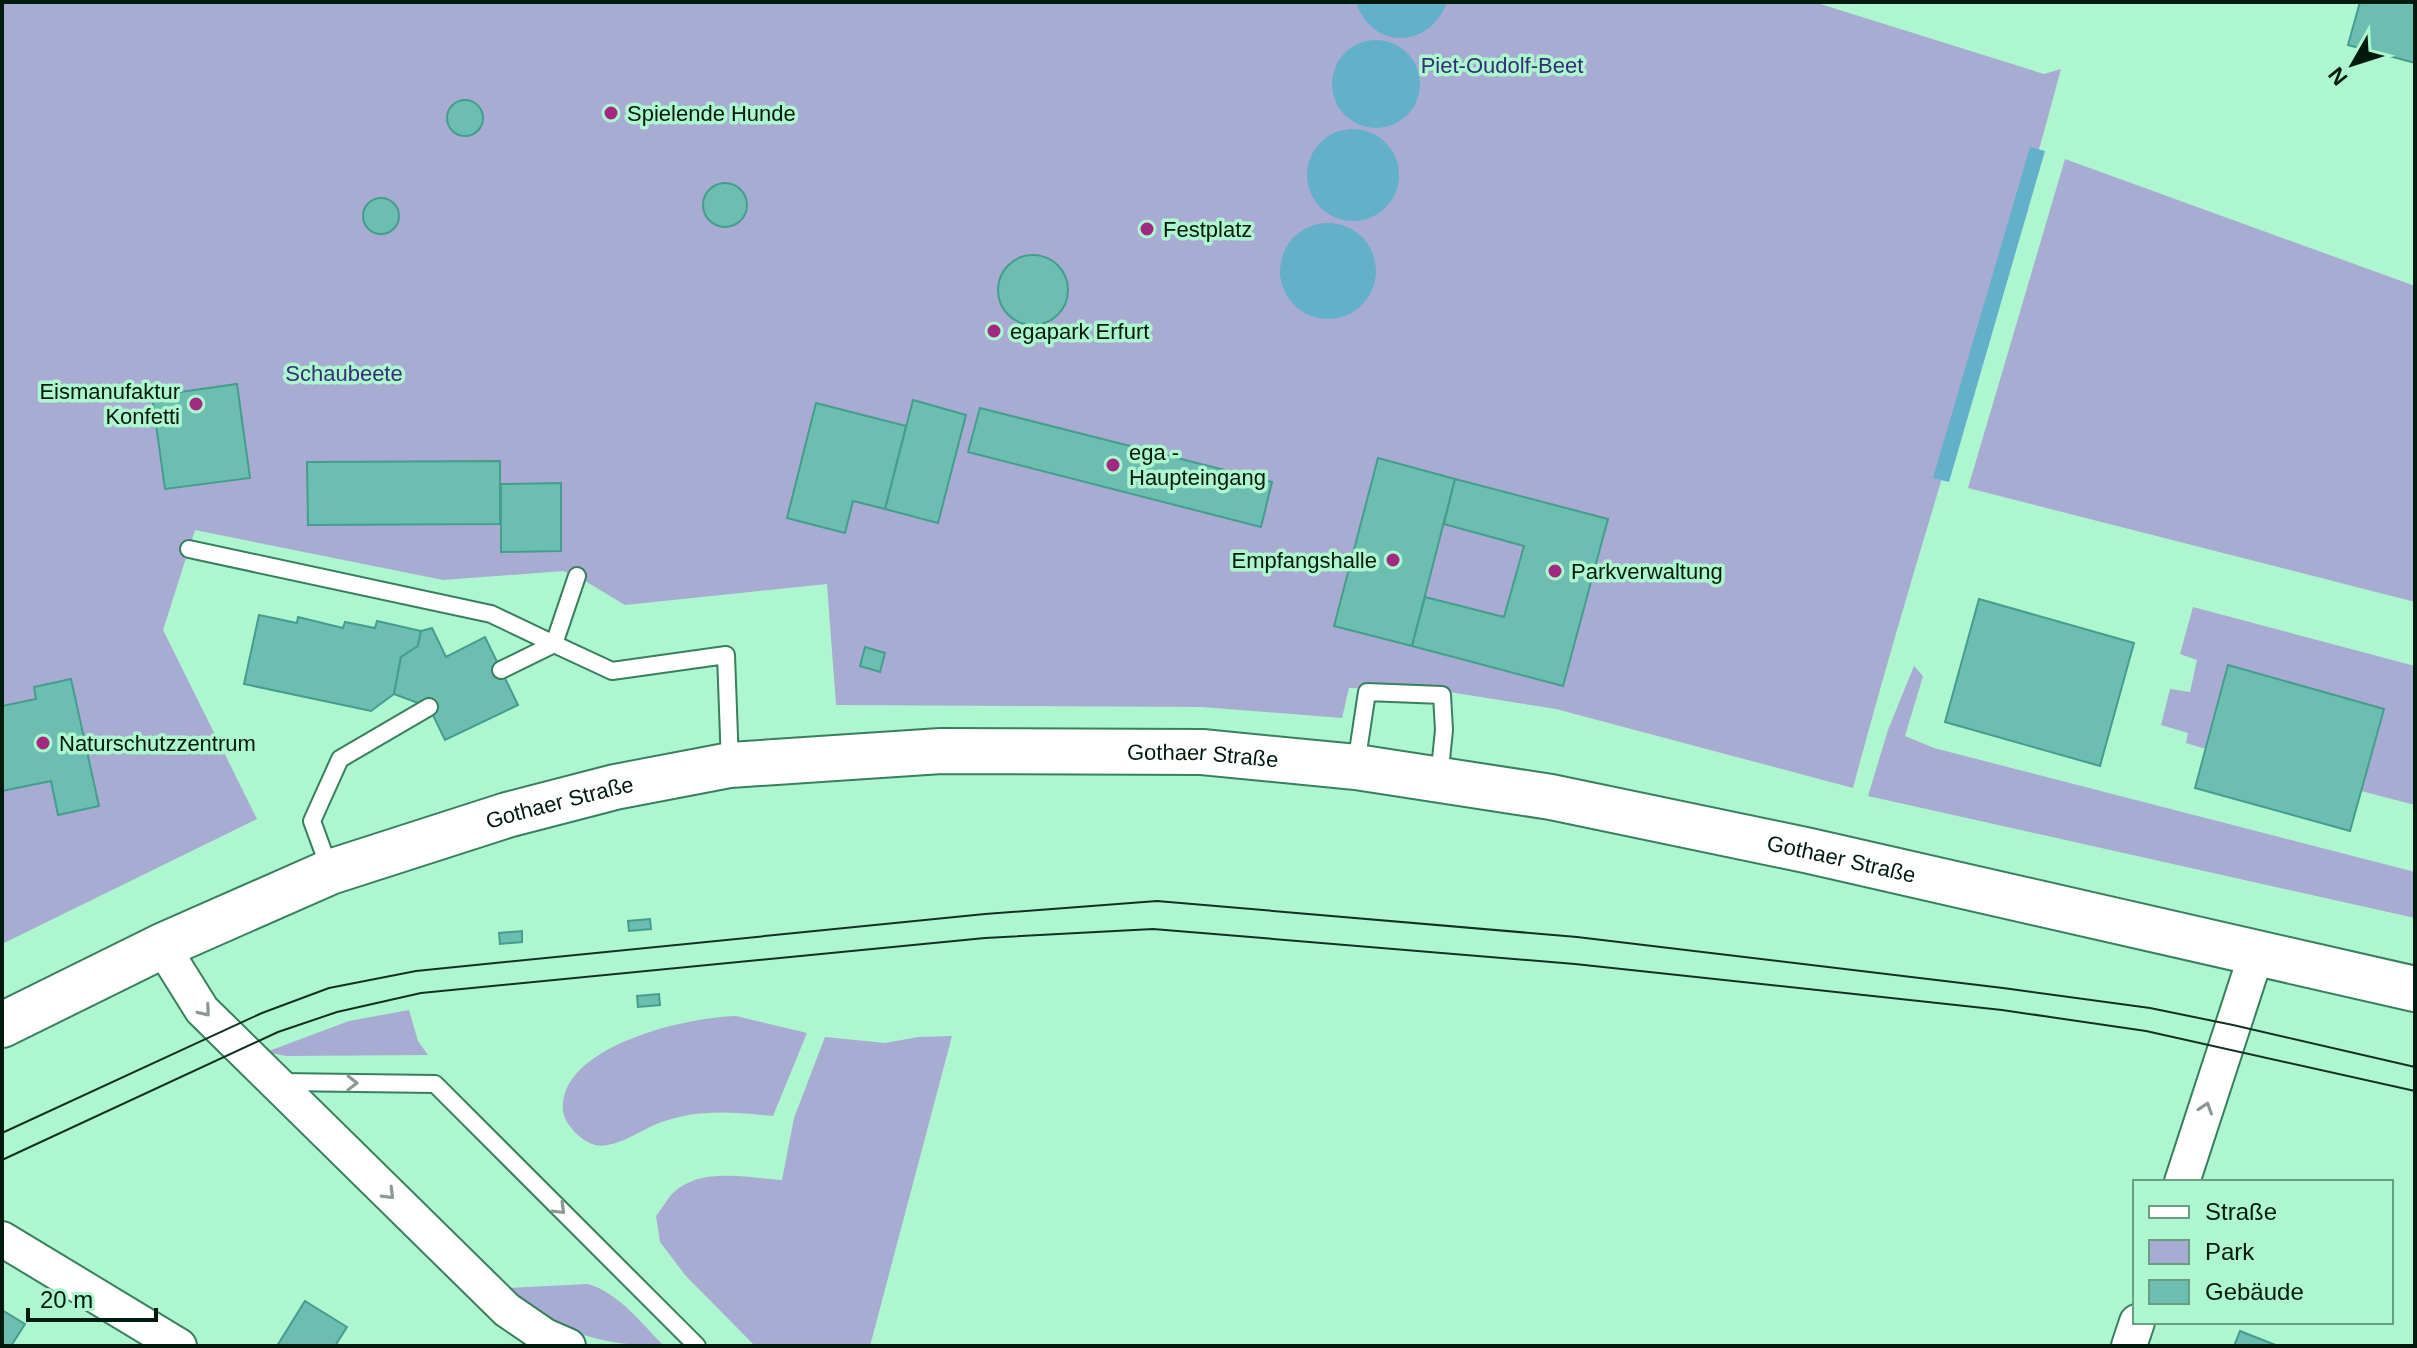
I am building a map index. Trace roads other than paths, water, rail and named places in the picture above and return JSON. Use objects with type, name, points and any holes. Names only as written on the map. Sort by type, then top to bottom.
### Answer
[{"type":"main road","name":"Gothaer Straße","points":[[2,1025],[162,946],[330,872],[546,804],[730,765],[941,751],[1202,752],[1356,767],[1551,797],[1795,848],[2415,989]]},
{"type":"street","points":[[162,946],[202,1010],[274,1081],[507,1310],[545,1336],[568,1346]]},
{"type":"street","points":[[2183,1180],[2257,952]]},
{"type":"street","points":[[2,1239],[179,1346]]},
{"type":"street","points":[[2129,1346],[2136,1324]]},
{"type":"lane","points":[[189,549],[491,614],[612,671],[726,655],[730,765]]},
{"type":"lane","points":[[501,670],[554,644],[577,576]]},
{"type":"lane","points":[[1356,767],[1367,692],[1442,695],[1444,730],[1439,781]]},
{"type":"lane","points":[[330,872],[312,821],[340,759],[429,707]]},
{"type":"lane","points":[[274,1081],[435,1084],[697,1346]]},
{"type":"tram line","points":[[2,1133],[262,1013],[329,988],[416,971],[985,914],[1157,901],[1577,937],[2003,988],[2150,1008],[2415,1067]]},
{"type":"tram line","points":[[2,1160],[278,1032],[337,1012],[421,993],[985,938],[1153,929],[1575,964],[2002,1010],[2146,1031],[2415,1091]]},
{"type":"place","name":"Spielende Hunde","points":[[611,113]]},
{"type":"place","name":"Festplatz","points":[[1147,229]]},
{"type":"place","name":"egapark Erfurt","points":[[994,331]]},
{"type":"place","name":"Eismanufaktur Konfetti","points":[[196,404]]},
{"type":"place","name":"ega - Haupteingang","points":[[1113,465]]},
{"type":"place","name":"Empfangshalle","points":[[1393,560]]},
{"type":"place","name":"Parkverwaltung","points":[[1555,571]]},
{"type":"place","name":"Naturschutzzentrum","points":[[43,743]]},
{"type":"park label","name":"Piet-Oudolf-Beet","points":[[1502,65]]},
{"type":"park label","name":"Schaubeete","points":[[344,373]]}]
